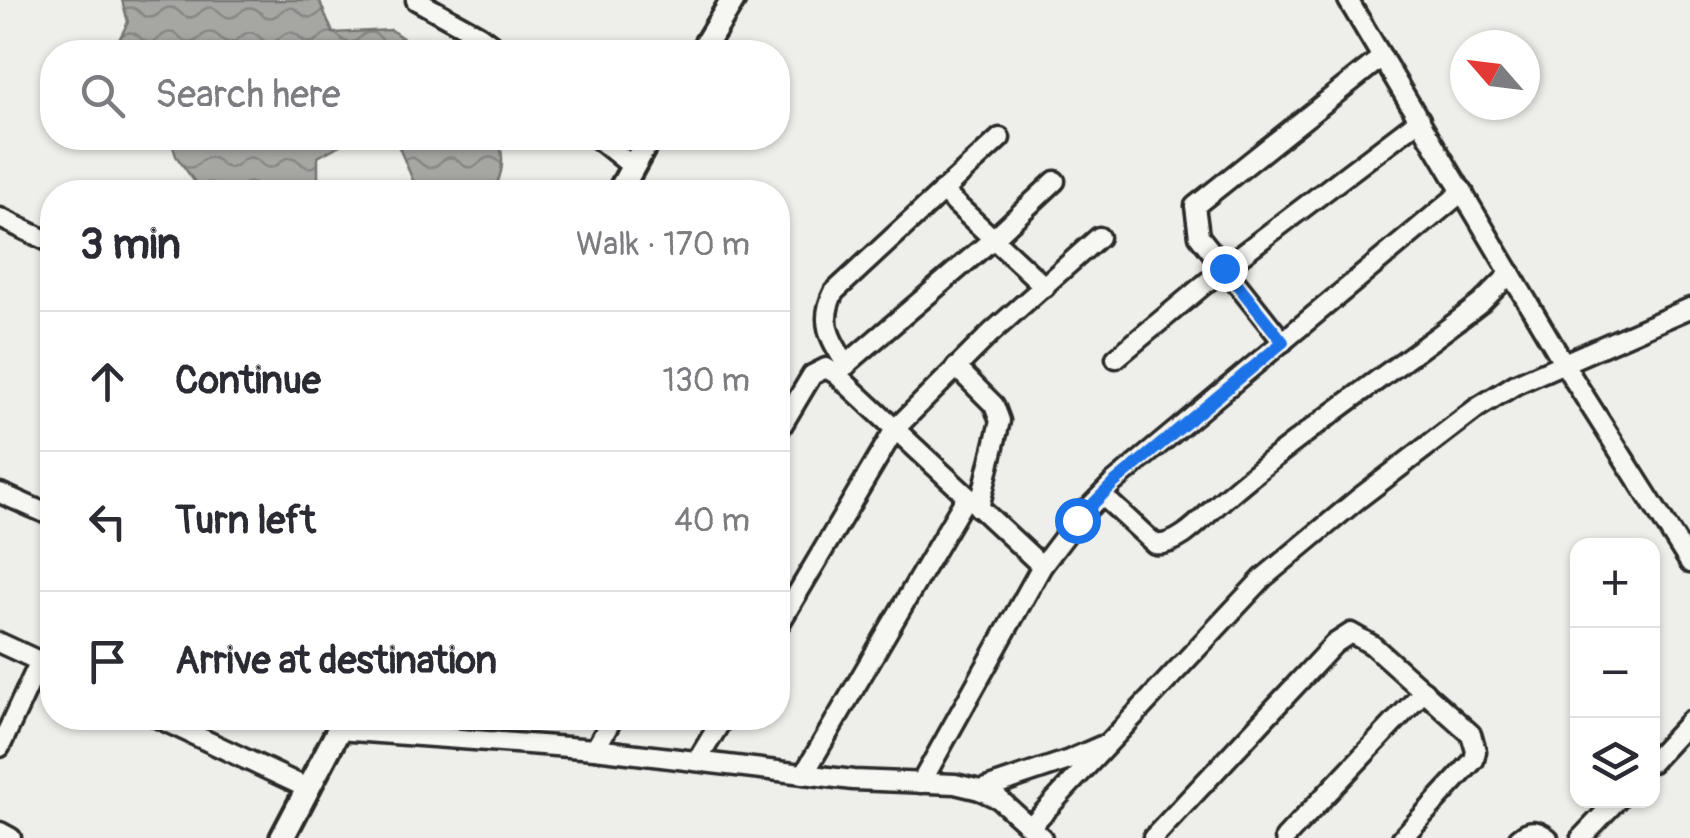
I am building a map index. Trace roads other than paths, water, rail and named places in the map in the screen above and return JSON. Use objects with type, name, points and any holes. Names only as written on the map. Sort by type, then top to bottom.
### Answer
[{"type":"main road","points":[[708,40],[733,0]]},
{"type":"main road","points":[[625,180],[642,150]]},
{"type":"main road","points":[[282,838],[338,730]]},
{"type":"street","points":[[416,0],[486,40]]},
{"type":"street","points":[[1348,0],[1563,361],[1690,564]]},
{"type":"street","points":[[1283,342],[1199,236],[1195,206],[1382,57]]},
{"type":"street","points":[[1116,358],[1224,268],[1420,119]]},
{"type":"street","points":[[1000,138],[834,292],[826,308],[826,323],[841,369],[895,429],[1042,566]]},
{"type":"street","points":[[612,150],[632,166]]},
{"type":"street","points":[[790,412],[812,375],[826,368],[841,369],[1055,181]]},
{"type":"street","points":[[921,782],[1042,566],[1077,520],[1463,191]]},
{"type":"street","points":[[942,192],[1045,287]]},
{"type":"street","points":[[0,218],[40,237]]},
{"type":"street","points":[[790,606],[895,429],[956,367],[1099,237]]},
{"type":"street","points":[[1102,495],[1155,544],[1164,545],[1179,538],[1251,475],[1481,303],[1512,272]]},
{"type":"street","points":[[402,730],[853,780],[955,784],[999,799],[1036,832],[1108,742],[1262,578],[1296,548],[1477,408],[1516,384],[1690,308]]},
{"type":"street","points":[[804,774],[973,502],[1000,421],[994,405],[956,367]]},
{"type":"street","points":[[0,494],[40,511]]},
{"type":"street","points":[[1152,838],[1345,635],[1358,634],[1471,734],[1476,751],[1474,760],[1402,838]]},
{"type":"street","points":[[0,643],[40,661]]},
{"type":"street","points":[[0,747],[40,675]]},
{"type":"street","points":[[1286,838],[1424,691]]},
{"type":"street","points":[[1660,753],[1690,721]]},
{"type":"street","points":[[187,730],[307,788]]},
{"type":"street","points":[[595,749],[606,730]]},
{"type":"street","points":[[697,761],[716,730]]},
{"type":"street","points":[[980,790],[1108,742]]},
{"type":"street","points":[[1582,838],[1610,808]]},
{"type":"street","points":[[1519,838],[1530,830],[1548,838]]},
{"type":"street","points":[[0,832],[11,838]]},
{"type":"water","points":[[122,0],[319,0],[333,33],[391,30],[406,40],[119,40],[128,22]]},
{"type":"water","points":[[174,150],[331,150],[318,157],[318,180],[193,180]]},
{"type":"water","points":[[400,150],[501,150],[498,180],[413,180]]}]
